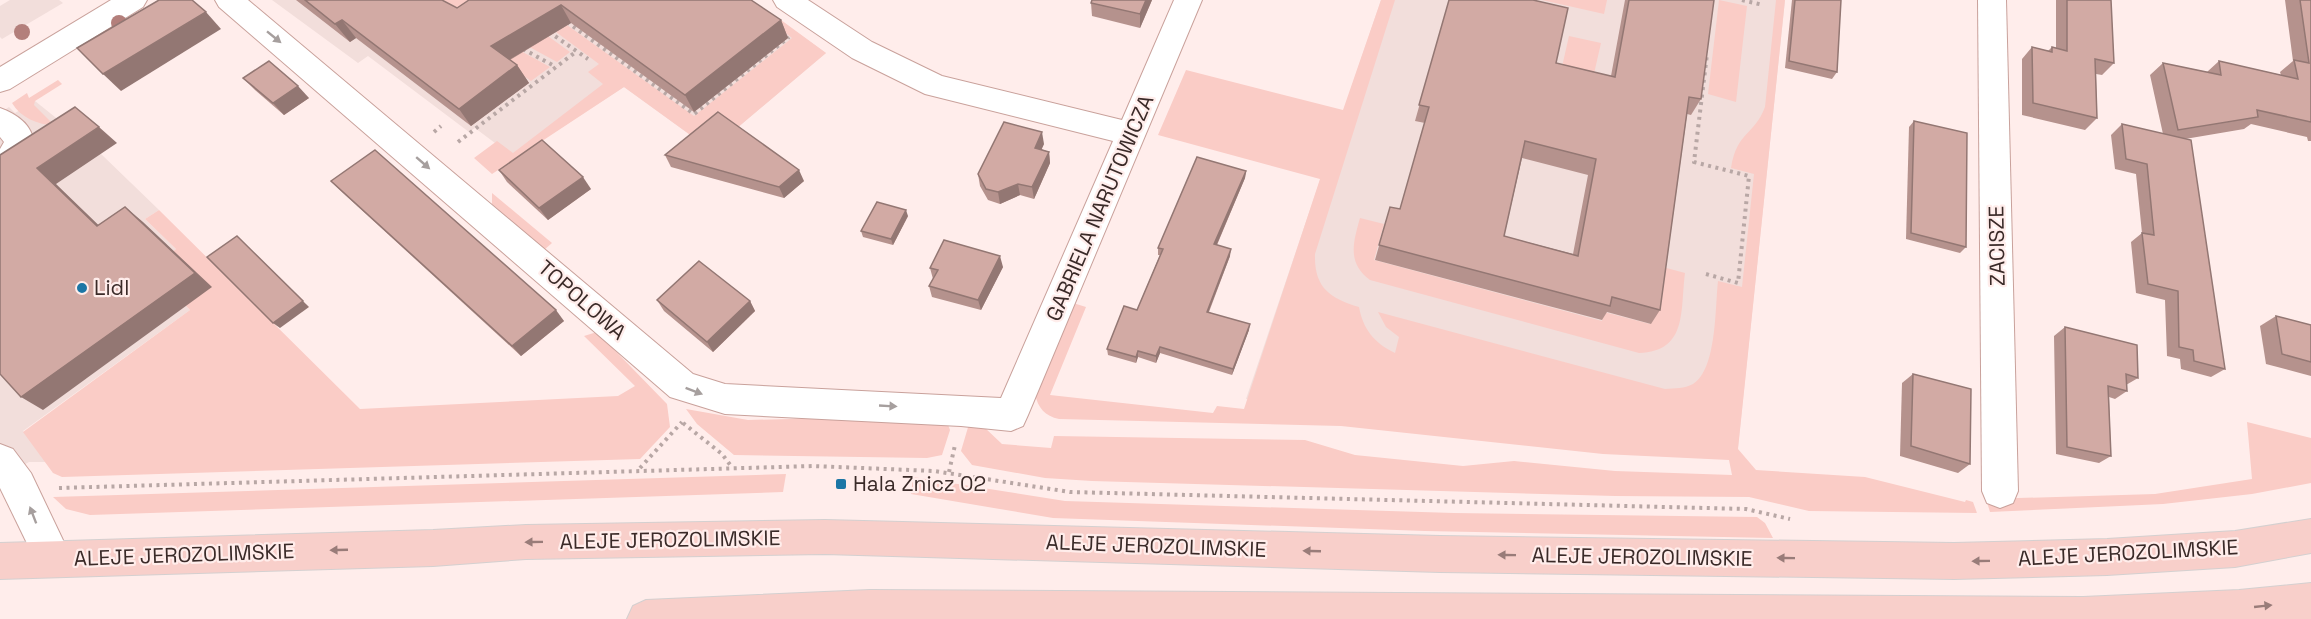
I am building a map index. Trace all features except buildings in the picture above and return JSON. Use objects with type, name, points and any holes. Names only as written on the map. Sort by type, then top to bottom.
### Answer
[{"type":"main road","name":"ALEJE JEROZOLIMSKIE","points":[[0,561],[421,548],[526,542],[825,537],[1440,554],[1954,561],[2107,557],[2235,549],[2311,536]]},
{"type":"main road","points":[[646,619],[870,609],[1911,617],[2083,616],[2239,609],[2311,601]]},
{"type":"street","points":[[0,81],[133,0]]},
{"type":"street","name":"TOPOLOWA","points":[[229,0],[409,150],[682,386],[725,399],[961,410],[1011,415]]},
{"type":"street","points":[[787,0],[862,50],[935,86],[1132,134]]},
{"type":"street","name":"GABRIELA NARUTOWICZA","points":[[1011,415],[1188,0]]},
{"type":"street","name":"ZACISZE","points":[[1992,0],[1999,287],[2000,491]]},
{"type":"street","points":[[0,120],[18,135],[20,143],[12,157],[0,166]]},
{"type":"street","points":[[5,466],[25,493],[45,544],[54,559]]},
{"type":"path","points":[[1742,0],[1763,5]]},
{"type":"path","points":[[558,16],[694,114],[790,38],[782,32]]},
{"type":"path","points":[[550,32],[566,21]]},
{"type":"path","points":[[543,27],[588,59]]},
{"type":"path","points":[[515,45],[556,67]]},
{"type":"path","points":[[1706,274],[1738,283],[1749,176],[1694,162],[1708,46]]},
{"type":"path","points":[[459,142],[577,51]]},
{"type":"path","points":[[640,469],[682,422],[722,454],[731,466]]},
{"type":"path","points":[[948,473],[956,441]]},
{"type":"path","points":[[59,488],[731,466],[900,468],[1070,492],[1746,509],[1796,521]]},
{"type":"shaded area","points":[[10,0],[59,0],[63,3],[2,39],[0,37],[0,6]]},
{"type":"shaded area","points":[[272,0],[752,0],[826,53],[711,150],[624,87],[515,158],[475,128],[469,132],[368,56],[358,63]]},
{"type":"shaded area","points":[[443,0],[491,0],[523,18],[570,52],[557,62]]},
{"type":"shaded area","points":[[1381,0],[1785,0],[1738,447],[1246,399]]},
{"type":"shaded area","points":[[1381,0],[1395,0],[1315,254],[1317,275],[1326,290],[1340,300],[1359,307],[1363,322],[1375,340],[1395,353],[1399,337],[1386,327],[1378,312],[1665,389],[1683,388],[1693,384],[1707,365],[1713,337],[1718,281],[1742,287],[1754,174],[1731,168],[1737,147],[1756,124],[1765,107],[1776,0],[1785,0],[1738,449],[1756,470],[1865,477],[1965,502],[1966,500],[1973,502],[1977,513],[1809,511],[1749,497],[1615,496],[1092,481],[1045,478],[972,465],[961,451],[969,424],[984,427],[1002,444],[1051,448],[1054,436],[1305,440],[1355,455],[1463,466],[1514,461],[1615,471],[1732,475],[1729,460],[1603,454],[1341,426],[1059,419],[1050,416],[1040,407],[1035,394],[1073,303],[1086,307],[1050,395],[1213,413],[1217,406],[1244,409],[1320,179],[1158,135],[1186,70],[1343,110]]},
{"type":"shaded area","points":[[1542,0],[1607,0],[1604,14]]},
{"type":"shaded area","points":[[1719,0],[1747,6],[1736,102],[1708,94]]},
{"type":"shaded area","points":[[430,1],[550,67],[531,81],[505,63],[520,53]]},
{"type":"shaded area","points":[[781,20],[826,53],[711,150],[624,87],[492,174],[474,158],[497,141],[513,153],[603,84],[588,72],[599,64],[556,32],[567,25],[694,116],[792,38],[775,25]]},
{"type":"shaded area","points":[[1569,36],[1601,43],[1593,78],[1561,71]]},
{"type":"shaded area","points":[[58,80],[62,84],[35,101],[34,105],[55,126],[30,119],[20,113],[12,103],[27,93],[29,98]]},
{"type":"shaded area","name":"Lidl","points":[[35,101],[101,154],[159,210],[145,219],[176,249],[150,269],[190,310],[23,431],[46,462],[29,462],[0,478],[0,113],[9,107],[15,113]]},
{"type":"shaded area","points":[[492,193],[552,243],[544,250],[492,204]]},
{"type":"shaded area","points":[[159,210],[360,409],[618,396],[635,386],[584,336],[597,332],[667,404],[670,427],[640,459],[62,477],[53,473],[23,432],[190,310],[150,269],[176,249],[145,219]]},
{"type":"shaded area","points":[[1360,218],[1384,224],[1374,260],[1602,321],[1604,312],[1650,324],[1659,266],[1685,273],[1678,326],[1674,337],[1666,345],[1655,351],[1639,353],[1370,280],[1355,260],[1354,244]]},
{"type":"shaded area","points":[[686,409],[748,420],[829,418],[947,422],[950,430],[942,455],[927,458],[734,455],[697,424]]},
{"type":"shaded area","points":[[2247,422],[2311,438],[2311,483],[2252,494],[2163,504],[1990,512],[1986,499],[2155,494],[2252,479]]},
{"type":"shaded area","points":[[786,474],[783,492],[90,515],[66,509],[53,497]]},
{"type":"shaded area","points":[[913,477],[1065,501],[1454,513],[1757,517],[1765,523],[1773,538],[1425,531],[1053,518],[911,494]]},
{"type":"place","name":"Lidl","points":[[82,288]]},
{"type":"place","name":"Hala Znicz 02","points":[[841,484]]}]
